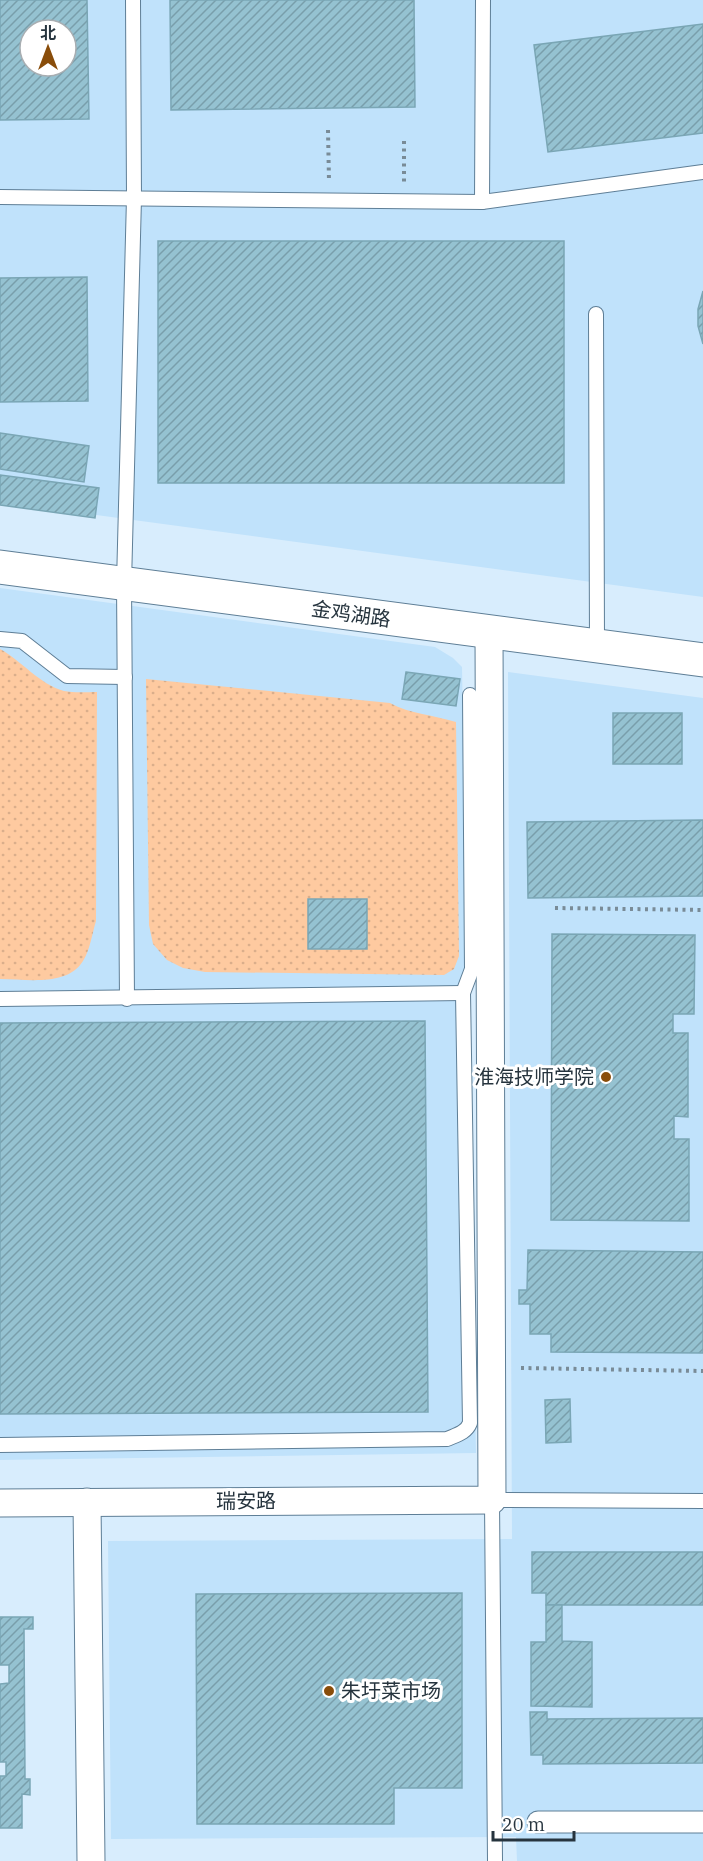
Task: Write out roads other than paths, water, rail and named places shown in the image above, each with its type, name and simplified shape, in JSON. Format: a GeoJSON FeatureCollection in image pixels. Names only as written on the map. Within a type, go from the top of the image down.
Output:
{"type":"FeatureCollection","features":[{"type":"Feature","properties":{"kind":"street","name":"金鸡湖路"},"geometry":{"type":"LineString","coordinates":[[0,567],[703,660]]}},
{"type":"Feature","properties":{"kind":"street"},"geometry":{"type":"LineString","coordinates":[[489,632],[492,1500]]}},
{"type":"Feature","properties":{"kind":"street","name":"瑞安路"},"geometry":{"type":"LineString","coordinates":[[0,1503],[492,1500]]}},
{"type":"Feature","properties":{"kind":"street"},"geometry":{"type":"LineString","coordinates":[[87,1502],[92,1861]]}},
{"type":"Feature","properties":{"kind":"street"},"geometry":{"type":"LineString","coordinates":[[538,1822],[703,1822]]}},
{"type":"Feature","properties":{"kind":"lane"},"geometry":{"type":"LineString","coordinates":[[127,999],[124,583],[134,198],[132,0]]}},
{"type":"Feature","properties":{"kind":"lane"},"geometry":{"type":"LineString","coordinates":[[482,202],[483,0]]}},
{"type":"Feature","properties":{"kind":"lane"},"geometry":{"type":"LineString","coordinates":[[0,197],[482,202],[703,172]]}},
{"type":"Feature","properties":{"kind":"lane"},"geometry":{"type":"LineString","coordinates":[[596,315],[597,646]]}},
{"type":"Feature","properties":{"kind":"lane"},"geometry":{"type":"LineString","coordinates":[[0,639],[22,641],[67,676],[124,677]]}},
{"type":"Feature","properties":{"kind":"lane"},"geometry":{"type":"LineString","coordinates":[[0,1445],[447,1439],[468,1428],[470,1423],[463,993],[472,969],[470,695]]}},
{"type":"Feature","properties":{"kind":"lane"},"geometry":{"type":"LineString","coordinates":[[0,999],[463,993]]}},
{"type":"Feature","properties":{"kind":"lane"},"geometry":{"type":"LineString","coordinates":[[495,1861],[492,1500],[703,1501]]}},
{"type":"Feature","properties":{"kind":"place","name":"淮海技师学院"},"geometry":{"type":"Point","coordinates":[606,1077]}},
{"type":"Feature","properties":{"kind":"place","name":"朱圩菜市场"},"geometry":{"type":"Point","coordinates":[329,1691]}}]}
